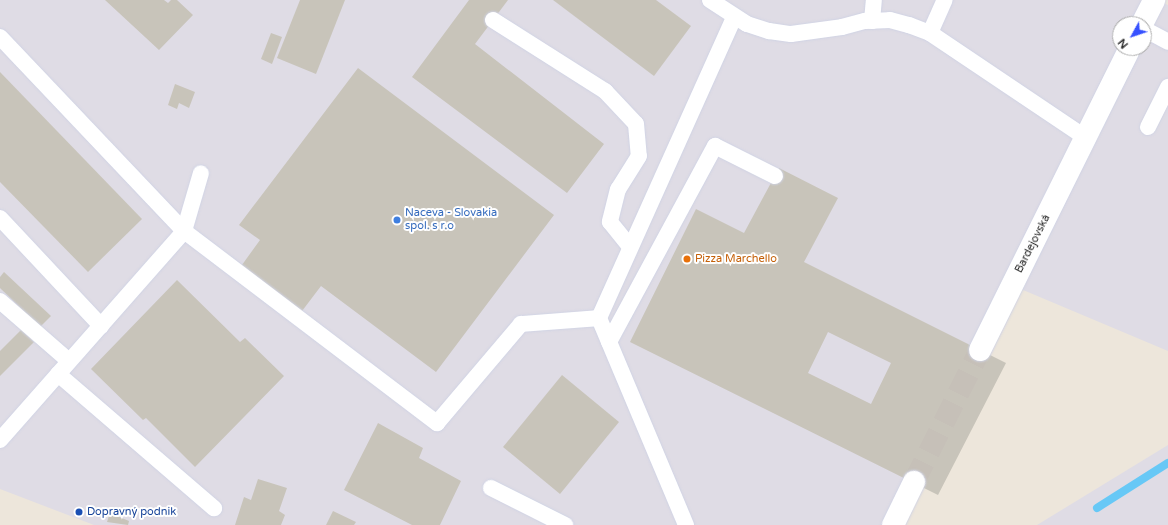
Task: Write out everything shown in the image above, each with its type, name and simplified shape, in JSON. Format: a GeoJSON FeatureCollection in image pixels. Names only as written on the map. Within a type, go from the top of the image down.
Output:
{"type":"FeatureCollection","features":[{"type":"Feature","properties":{"kind":"street"},"geometry":{"type":"LineString","coordinates":[[1146,16],[1154,0]]}},
{"type":"Feature","properties":{"kind":"street","name":"Bardejovská"},"geometry":{"type":"LineString","coordinates":[[980,350],[1126,56]]}},
{"type":"Feature","properties":{"kind":"street"},"geometry":{"type":"LineString","coordinates":[[893,525],[914,482]]}},
{"type":"Feature","properties":{"kind":"lane"},"geometry":{"type":"LineString","coordinates":[[710,0],[734,17],[769,31],[791,34],[872,21],[890,20],[930,33],[1086,138]]}},
{"type":"Feature","properties":{"kind":"lane"},"geometry":{"type":"LineString","coordinates":[[872,21],[874,0]]}},
{"type":"Feature","properties":{"kind":"lane"},"geometry":{"type":"LineString","coordinates":[[930,33],[945,0]]}},
{"type":"Feature","properties":{"kind":"lane"},"geometry":{"type":"LineString","coordinates":[[686,525],[599,318],[734,17]]}},
{"type":"Feature","properties":{"kind":"lane"},"geometry":{"type":"LineString","coordinates":[[493,20],[605,91],[636,124],[639,156],[618,190],[610,222],[630,247]]}},
{"type":"Feature","properties":{"kind":"lane"},"geometry":{"type":"LineString","coordinates":[[1152,34],[1168,42]]}},
{"type":"Feature","properties":{"kind":"lane"},"geometry":{"type":"LineString","coordinates":[[0,37],[184,230],[437,423],[521,324],[599,318]]}},
{"type":"Feature","properties":{"kind":"lane"},"geometry":{"type":"LineString","coordinates":[[1148,127],[1168,87]]}},
{"type":"Feature","properties":{"kind":"lane"},"geometry":{"type":"LineString","coordinates":[[609,342],[715,146],[775,176]]}},
{"type":"Feature","properties":{"kind":"lane"},"geometry":{"type":"LineString","coordinates":[[0,440],[184,230],[201,173]]}},
{"type":"Feature","properties":{"kind":"lane"},"geometry":{"type":"LineString","coordinates":[[0,218],[101,326]]}},
{"type":"Feature","properties":{"kind":"lane"},"geometry":{"type":"LineString","coordinates":[[0,301],[69,362]]}},
{"type":"Feature","properties":{"kind":"lane"},"geometry":{"type":"LineString","coordinates":[[58,374],[214,508]]}},
{"type":"Feature","properties":{"kind":"lane"},"geometry":{"type":"LineString","coordinates":[[491,488],[564,525]]}},
{"type":"Feature","properties":{"kind":"shaded area"},"geometry":{"type":"Polygon","coordinates":[[[0,0],[1155,0],[1168,5],[1168,351],[1011,285],[889,525],[94,525],[0,489],[0,0]]]}},
{"type":"Feature","properties":{"kind":"shaded area"},"geometry":{"type":"Polygon","coordinates":[[[1168,445],[1168,525],[1037,525],[1168,445]]]}},
{"type":"Feature","properties":{"kind":"building"},"geometry":{"type":"Polygon","coordinates":[[[105,0],[164,0],[168,3],[171,0],[177,0],[193,15],[159,50],[105,0]]]}},
{"type":"Feature","properties":{"kind":"building"},"geometry":{"type":"Polygon","coordinates":[[[300,0],[345,0],[316,74],[277,58],[300,0]]]}},
{"type":"Feature","properties":{"kind":"building"},"geometry":{"type":"Polygon","coordinates":[[[469,0],[508,0],[475,44],[604,144],[567,193],[412,77],[469,0]]]}},
{"type":"Feature","properties":{"kind":"building"},"geometry":{"type":"Polygon","coordinates":[[[553,0],[656,0],[691,26],[654,76],[553,0]]]}},
{"type":"Feature","properties":{"kind":"building"},"geometry":{"type":"Polygon","coordinates":[[[271,33],[282,37],[272,64],[261,59],[271,33]]]}},
{"type":"Feature","properties":{"kind":"building","name":"Naceva - Slovakia spol. s r.o"},"geometry":{"type":"Polygon","coordinates":[[[358,68],[554,215],[436,372],[321,286],[299,315],[239,269],[260,240],[239,225],[358,68]]]}},
{"type":"Feature","properties":{"kind":"building"},"geometry":{"type":"Polygon","coordinates":[[[0,72],[142,219],[88,272],[0,182],[0,72]]]}},
{"type":"Feature","properties":{"kind":"building"},"geometry":{"type":"Polygon","coordinates":[[[175,84],[195,92],[189,108],[179,103],[177,109],[168,105],[175,84]]]}},
{"type":"Feature","properties":{"kind":"building"},"geometry":{"type":"Polygon","coordinates":[[[779,168],[838,198],[804,262],[1006,363],[938,495],[630,342],[696,209],[744,233],[779,168]],[[828,332],[808,373],[871,404],[891,363],[828,332]]]}},
{"type":"Feature","properties":{"kind":"building"},"geometry":{"type":"Polygon","coordinates":[[[4,272],[51,316],[40,327],[0,288],[0,277],[4,272]]]}},
{"type":"Feature","properties":{"kind":"building"},"geometry":{"type":"Polygon","coordinates":[[[177,280],[240,342],[245,338],[284,376],[195,467],[146,418],[143,420],[91,369],[177,280]]]}},
{"type":"Feature","properties":{"kind":"building"},"geometry":{"type":"Polygon","coordinates":[[[21,330],[34,342],[0,376],[0,351],[21,330]]]}},
{"type":"Feature","properties":{"kind":"building"},"geometry":{"type":"Polygon","coordinates":[[[562,375],[619,422],[560,494],[503,447],[562,375]]]}},
{"type":"Feature","properties":{"kind":"building"},"geometry":{"type":"Polygon","coordinates":[[[378,423],[423,448],[419,458],[461,481],[440,525],[412,525],[344,490],[378,423]]]}},
{"type":"Feature","properties":{"kind":"building"},"geometry":{"type":"Polygon","coordinates":[[[258,479],[287,488],[279,511],[285,515],[281,525],[235,525],[244,497],[251,500],[258,479]]]}},
{"type":"Feature","properties":{"kind":"building"},"geometry":{"type":"Polygon","coordinates":[[[333,511],[356,522],[354,525],[326,525],[333,511]]]}},
{"type":"Feature","properties":{"kind":"building"},"geometry":{"type":"Polygon","coordinates":[[[110,513],[129,521],[128,525],[107,522],[110,513]]]}},
{"type":"Feature","properties":{"kind":"waterway"},"geometry":{"type":"LineString","coordinates":[[1097,508],[1168,463]]}},
{"type":"Feature","properties":{"kind":"tunnel"},"geometry":{"type":"LineString","coordinates":[[914,482],[980,350]]}},
{"type":"Feature","properties":{"kind":"place","name":"Naceva - Slovakia spol. s r.o"},"geometry":{"type":"Point","coordinates":[397,220]}},
{"type":"Feature","properties":{"kind":"place","name":"Pizza Marchello"},"geometry":{"type":"Point","coordinates":[687,259]}},
{"type":"Feature","properties":{"kind":"place","name":"Dopravný podnik"},"geometry":{"type":"Point","coordinates":[79,512]}}]}
